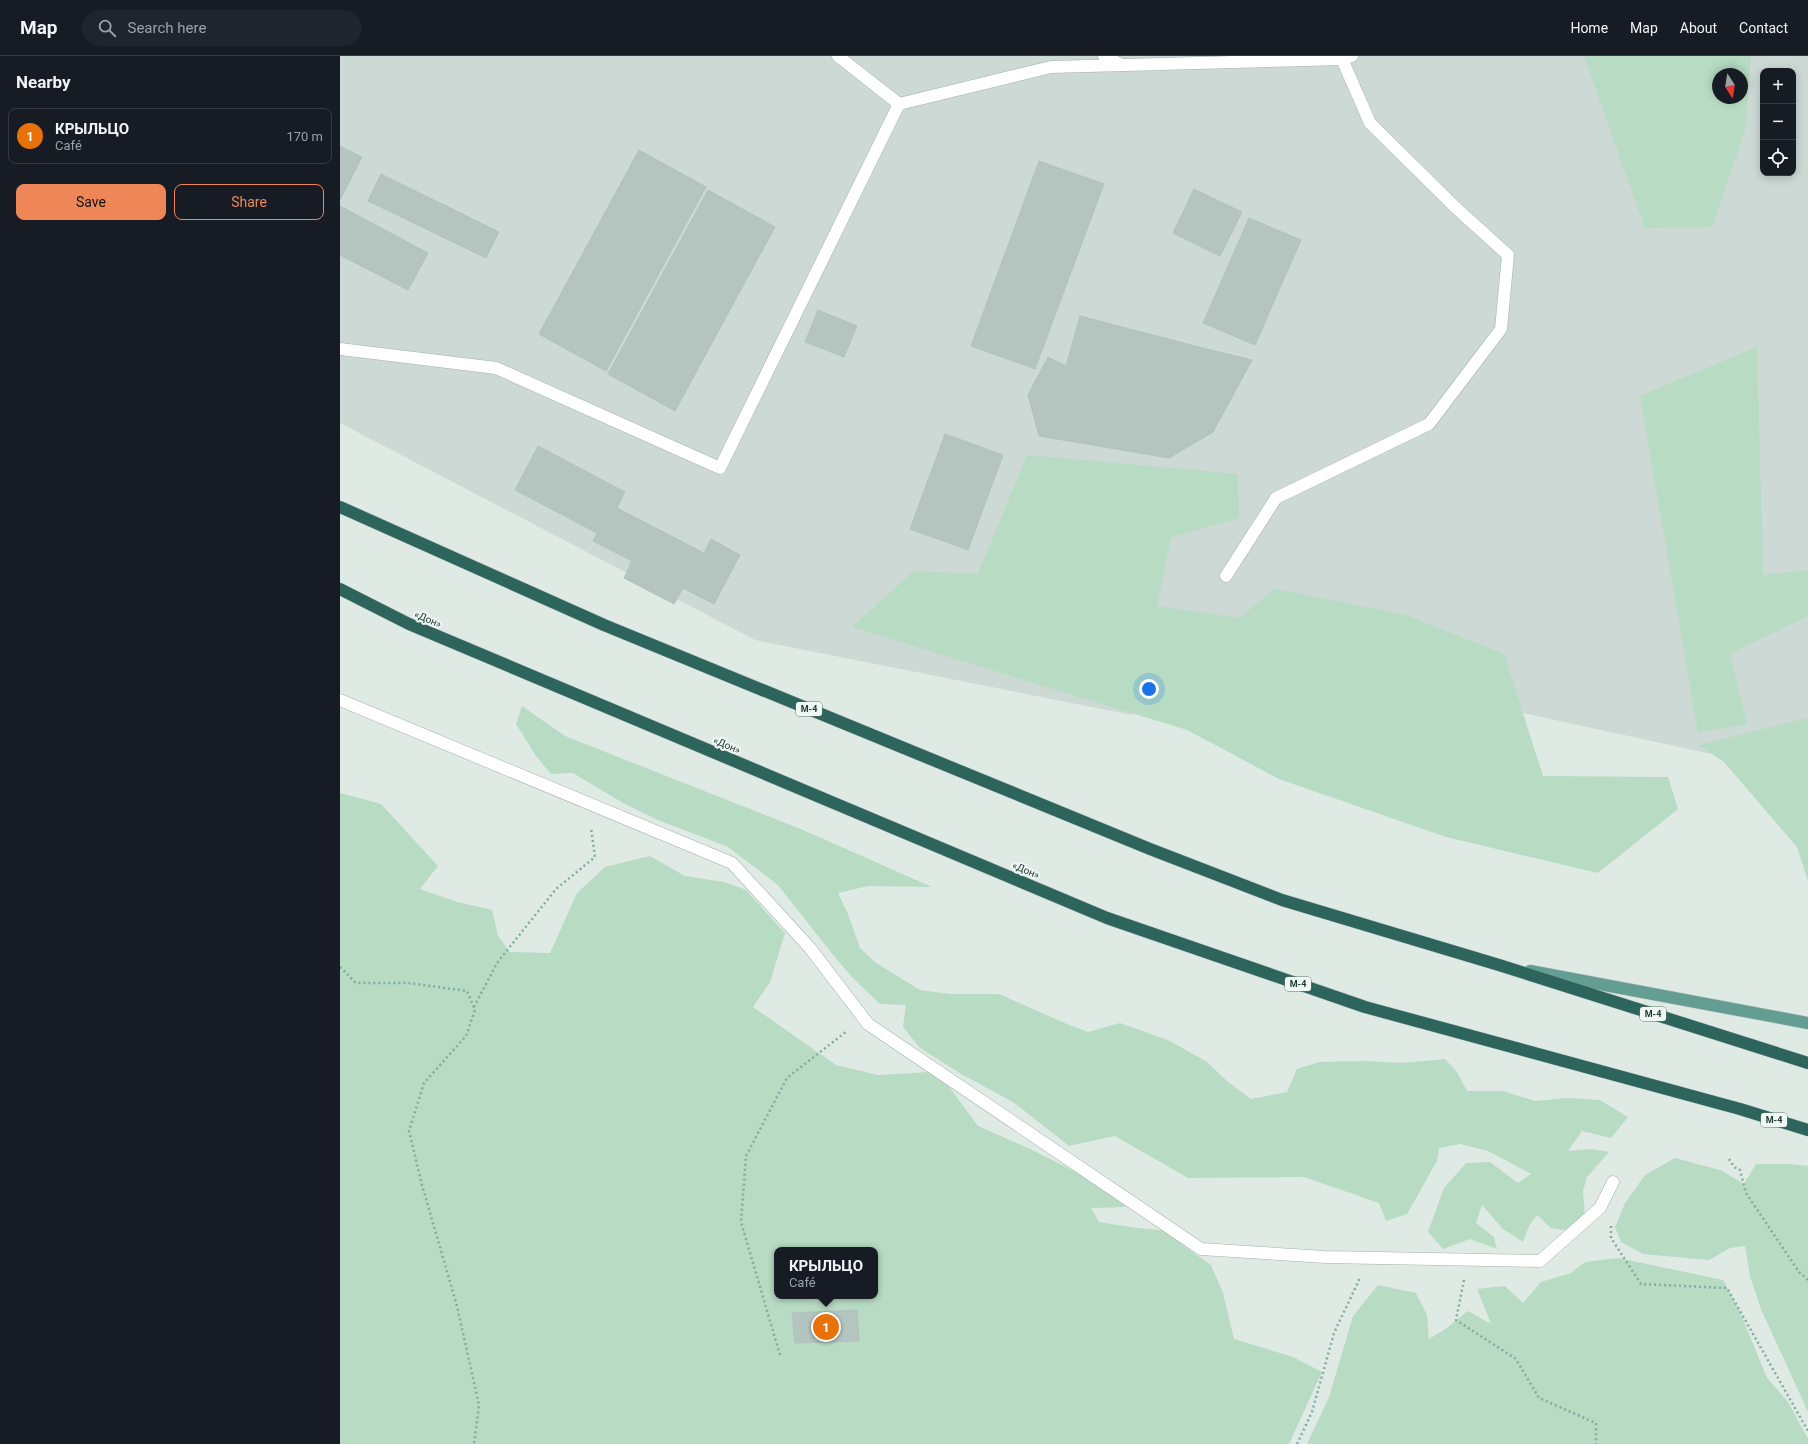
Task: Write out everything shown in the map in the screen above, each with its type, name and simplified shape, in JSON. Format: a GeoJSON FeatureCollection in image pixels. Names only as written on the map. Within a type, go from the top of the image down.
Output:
{"type":"FeatureCollection","features":[{"type":"Feature","properties":{"kind":"highway","name":"М-4"},"geometry":{"type":"LineString","coordinates":[[340,507],[604,625],[1150,849],[1282,900],[1498,964],[1808,1063]]}},
{"type":"Feature","properties":{"kind":"highway","name":"«Дон»"},"geometry":{"type":"LineString","coordinates":[[340,589],[409,624],[1107,918],[1365,1007],[1740,1109]]}},
{"type":"Feature","properties":{"kind":"highway","name":"M-4"},"geometry":{"type":"LineString","coordinates":[[1740,1109],[1808,1130]]}},
{"type":"Feature","properties":{"kind":"main road","name":"М-4"},"geometry":{"type":"LineString","coordinates":[[1498,964],[1808,1023]]}},
{"type":"Feature","properties":{"kind":"street"},"geometry":{"type":"LineString","coordinates":[[838,56],[899,104]]}},
{"type":"Feature","properties":{"kind":"street"},"geometry":{"type":"LineString","coordinates":[[1104,56],[1122,65]]}},
{"type":"Feature","properties":{"kind":"street"},"geometry":{"type":"LineString","coordinates":[[899,104],[1051,67],[1347,57],[1370,123],[1454,207],[1508,255],[1501,329],[1429,424],[1276,498],[1226,576]]}},
{"type":"Feature","properties":{"kind":"street"},"geometry":{"type":"LineString","coordinates":[[340,349],[496,368],[720,468],[899,104]]}},
{"type":"Feature","properties":{"kind":"street"},"geometry":{"type":"LineString","coordinates":[[340,700],[732,863],[810,948],[868,1024],[1201,1249],[1325,1257],[1540,1261],[1600,1208],[1613,1182]]}},
{"type":"Feature","properties":{"kind":"path"},"geometry":{"type":"LineString","coordinates":[[473,1007],[497,963],[556,888],[595,857],[587,803]]}},
{"type":"Feature","properties":{"kind":"path"},"geometry":{"type":"LineString","coordinates":[[340,967],[356,983],[409,983],[468,991],[475,1010],[466,1036],[424,1083],[410,1131],[422,1185],[457,1306],[479,1405],[474,1444]]}},
{"type":"Feature","properties":{"kind":"path"},"geometry":{"type":"LineString","coordinates":[[780,1355],[741,1222],[746,1156],[787,1078],[864,1019]]}},
{"type":"Feature","properties":{"kind":"path"},"geometry":{"type":"LineString","coordinates":[[1729,1158],[1734,1167],[1740,1170],[1746,1193],[1799,1272],[1808,1280]]}},
{"type":"Feature","properties":{"kind":"path"},"geometry":{"type":"LineString","coordinates":[[1611,1224],[1610,1238],[1641,1284],[1727,1288],[1808,1430]]}},
{"type":"Feature","properties":{"kind":"path"},"geometry":{"type":"LineString","coordinates":[[1297,1444],[1312,1412],[1334,1334],[1370,1258]]}},
{"type":"Feature","properties":{"kind":"path"},"geometry":{"type":"LineString","coordinates":[[1469,1260],[1456,1320],[1516,1359],[1538,1398],[1596,1423],[1596,1444]]}},
{"type":"Feature","properties":{"kind":"shaded area"},"geometry":{"type":"Polygon","coordinates":[[[340,56],[1808,56],[1808,754],[1757,764],[1225,648],[1132,715],[755,640],[340,423],[340,56]]]}},
{"type":"Feature","properties":{"kind":"green space"},"geometry":{"type":"Polygon","coordinates":[[[1584,56],[1751,56],[1748,94],[1748,68],[1712,68],[1712,104],[1747,104],[1745,131],[1712,227],[1645,228],[1584,56]]]}},
{"type":"Feature","properties":{"kind":"green space"},"geometry":{"type":"Polygon","coordinates":[[[1757,347],[1763,575],[1808,570],[1808,616],[1730,654],[1747,724],[1698,732],[1640,396],[1757,347]]]}},
{"type":"Feature","properties":{"kind":"green space"},"geometry":{"type":"Polygon","coordinates":[[[1027,455],[1238,474],[1239,518],[1171,537],[1157,606],[1239,618],[1275,589],[1406,615],[1504,654],[1543,776],[1668,777],[1678,809],[1598,873],[1446,837],[1279,779],[1187,730],[852,627],[914,571],[978,574],[1027,455]]]}},
{"type":"Feature","properties":{"kind":"green space"},"geometry":{"type":"Polygon","coordinates":[[[522,706],[565,736],[803,830],[932,887],[868,886],[838,893],[848,914],[860,948],[876,963],[920,990],[951,994],[999,994],[1088,1032],[1120,1023],[1168,1040],[1207,1062],[1228,1082],[1251,1099],[1287,1092],[1297,1069],[1320,1062],[1363,1061],[1402,1063],[1445,1059],[1457,1072],[1467,1091],[1503,1091],[1535,1101],[1568,1098],[1600,1100],[1628,1117],[1611,1138],[1582,1131],[1568,1151],[1591,1149],[1609,1152],[1587,1177],[1583,1191],[1585,1217],[1571,1231],[1551,1228],[1537,1215],[1529,1226],[1523,1242],[1503,1229],[1482,1205],[1476,1223],[1494,1237],[1497,1249],[1470,1239],[1443,1249],[1428,1232],[1444,1188],[1466,1163],[1490,1162],[1518,1183],[1531,1174],[1488,1151],[1460,1144],[1439,1148],[1437,1161],[1407,1214],[1386,1221],[1379,1203],[1304,1177],[1188,1178],[1115,1136],[1069,1146],[1013,1102],[963,1075],[920,1048],[903,1027],[906,1005],[880,1004],[852,977],[834,956],[778,885],[728,847],[658,820],[623,803],[573,773],[551,774],[536,756],[516,724],[522,706]]]}},
{"type":"Feature","properties":{"kind":"green space"},"geometry":{"type":"Polygon","coordinates":[[[1808,718],[1808,881],[1797,847],[1724,762],[1699,745],[1808,718]]]}},
{"type":"Feature","properties":{"kind":"green space"},"geometry":{"type":"Polygon","coordinates":[[[340,793],[381,804],[438,866],[420,889],[457,902],[492,910],[498,936],[510,952],[550,953],[577,893],[605,867],[650,856],[685,876],[724,882],[746,890],[785,933],[770,982],[753,1007],[836,1065],[878,1075],[929,1072],[950,1088],[978,1126],[1030,1149],[1096,1182],[1126,1207],[1091,1208],[1099,1222],[1168,1231],[1185,1247],[1211,1265],[1223,1293],[1234,1339],[1293,1357],[1322,1372],[1289,1444],[340,1444],[340,793]]]}},
{"type":"Feature","properties":{"kind":"green space"},"geometry":{"type":"Polygon","coordinates":[[[1675,1158],[1720,1170],[1744,1184],[1756,1164],[1789,1164],[1808,1166],[1808,1412],[1761,1309],[1750,1276],[1745,1246],[1730,1248],[1709,1260],[1643,1254],[1621,1242],[1615,1227],[1625,1203],[1645,1175],[1675,1158]]]}},
{"type":"Feature","properties":{"kind":"green space"},"geometry":{"type":"Polygon","coordinates":[[[1618,1258],[1723,1280],[1740,1312],[1767,1378],[1788,1402],[1808,1439],[1808,1444],[1307,1444],[1329,1397],[1353,1316],[1378,1285],[1416,1293],[1427,1315],[1429,1339],[1444,1330],[1468,1311],[1491,1324],[1477,1289],[1505,1286],[1523,1303],[1541,1282],[1571,1273],[1585,1262],[1618,1258]]]}},
{"type":"Feature","properties":{"kind":"building"},"geometry":{"type":"Polygon","coordinates":[[[340,146],[362,157],[340,200],[340,146]]]}},
{"type":"Feature","properties":{"kind":"building"},"geometry":{"type":"Polygon","coordinates":[[[639,150],[706,187],[606,371],[539,334],[639,150]]]}},
{"type":"Feature","properties":{"kind":"building"},"geometry":{"type":"Polygon","coordinates":[[[1039,161],[1104,184],[1035,369],[971,346],[1039,161]]]}},
{"type":"Feature","properties":{"kind":"building"},"geometry":{"type":"Polygon","coordinates":[[[381,174],[499,232],[486,258],[368,201],[381,174]]]}},
{"type":"Feature","properties":{"kind":"building"},"geometry":{"type":"Polygon","coordinates":[[[1194,189],[1242,212],[1220,256],[1173,233],[1194,189]]]}},
{"type":"Feature","properties":{"kind":"building"},"geometry":{"type":"Polygon","coordinates":[[[708,190],[775,227],[675,411],[608,374],[708,190]]]}},
{"type":"Feature","properties":{"kind":"building"},"geometry":{"type":"Polygon","coordinates":[[[340,206],[428,253],[408,290],[340,255],[340,206]]]}},
{"type":"Feature","properties":{"kind":"building"},"geometry":{"type":"Polygon","coordinates":[[[1249,218],[1301,240],[1255,345],[1203,323],[1249,218]]]}},
{"type":"Feature","properties":{"kind":"building"},"geometry":{"type":"Polygon","coordinates":[[[818,310],[857,326],[844,357],[805,342],[818,310]]]}},
{"type":"Feature","properties":{"kind":"building"},"geometry":{"type":"Polygon","coordinates":[[[1080,316],[1252,360],[1213,432],[1169,458],[1039,436],[1028,395],[1048,357],[1066,366],[1080,316]]]}},
{"type":"Feature","properties":{"kind":"building"},"geometry":{"type":"Polygon","coordinates":[[[945,434],[1003,455],[968,550],[910,529],[945,434]]]}},
{"type":"Feature","properties":{"kind":"building"},"geometry":{"type":"Polygon","coordinates":[[[538,446],[625,492],[617,508],[704,553],[711,539],[740,555],[714,604],[683,588],[674,604],[624,578],[632,561],[593,541],[597,533],[515,490],[538,446]]]}},
{"type":"Feature","properties":{"kind":"building"},"geometry":{"type":"Polygon","coordinates":[[[857,1310],[859,1341],[795,1343],[792,1313],[857,1310]]]}},
{"type":"Feature","properties":{"kind":"place","name":"КРЫЛЬЦО"},"geometry":{"type":"Point","coordinates":[826,1327]}}]}
